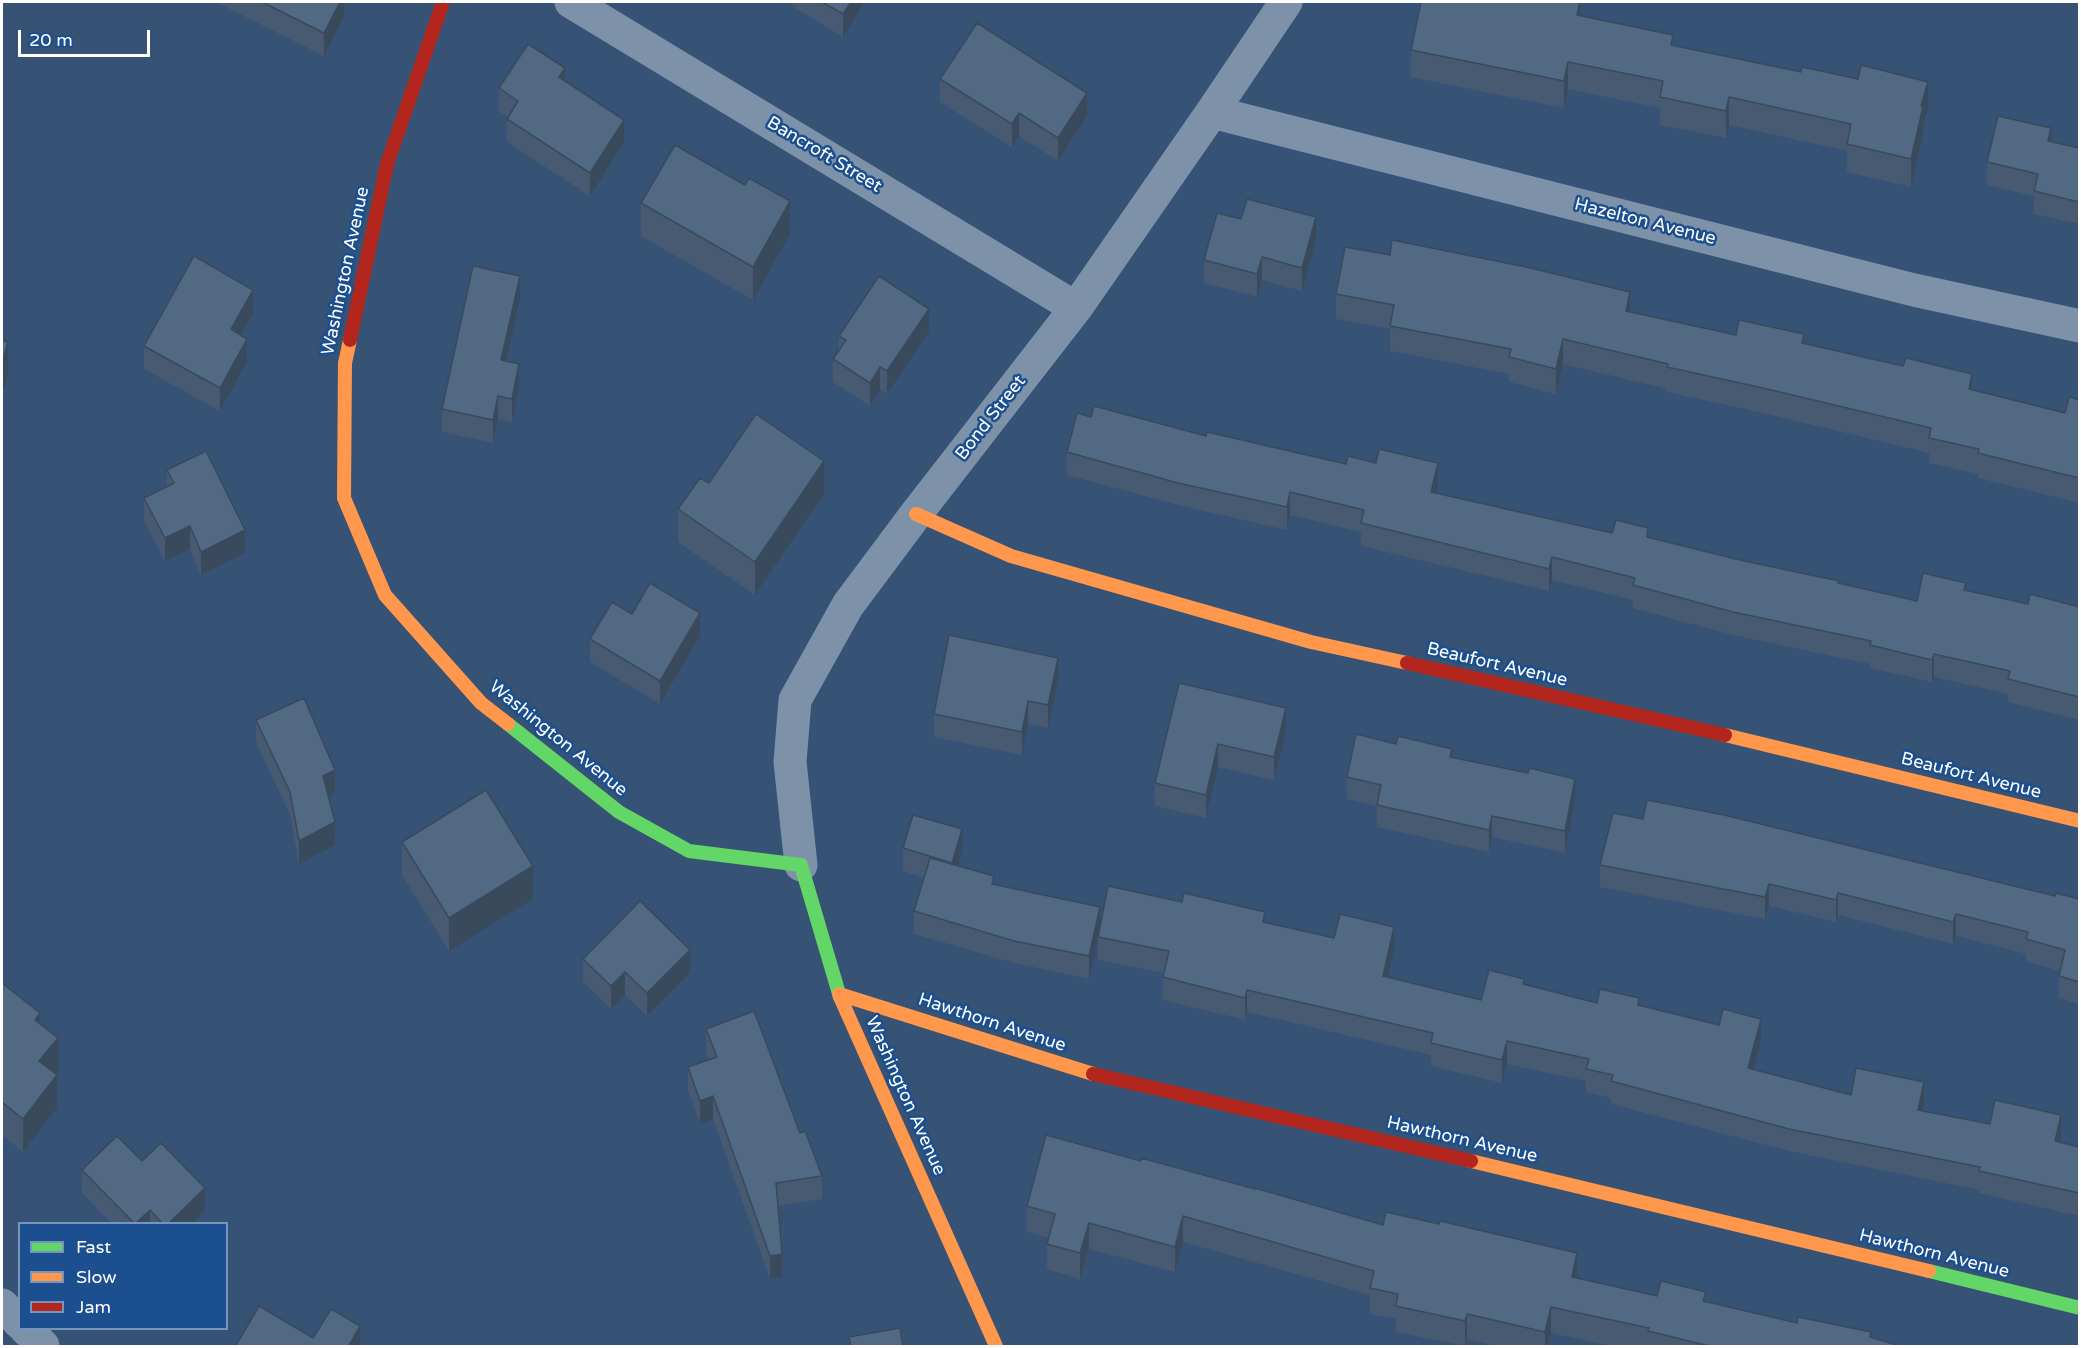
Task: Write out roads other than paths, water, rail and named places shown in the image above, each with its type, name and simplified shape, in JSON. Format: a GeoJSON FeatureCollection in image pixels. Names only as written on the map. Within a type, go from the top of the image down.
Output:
{"type":"FeatureCollection","features":[{"type":"Feature","properties":{"kind":"street","name":"Washington Avenue"},"geometry":{"type":"LineString","coordinates":[[443,2],[387,164],[345,363],[344,498],[385,595],[481,703],[619,812],[689,851],[801,865],[839,994],[996,1347]]}},
{"type":"Feature","properties":{"kind":"street","name":"Bancroft Street"},"geometry":{"type":"LineString","coordinates":[[571,2],[1076,308]]}},
{"type":"Feature","properties":{"kind":"street","name":"Bond Street"},"geometry":{"type":"LineString","coordinates":[[801,865],[790,762],[795,700],[848,605],[1076,308],[1286,2]]}},
{"type":"Feature","properties":{"kind":"street","name":"Hazelton Avenue"},"geometry":{"type":"LineString","coordinates":[[1212,112],[1914,290],[2079,326]]}},
{"type":"Feature","properties":{"kind":"street","name":"Beaufort Avenue"},"geometry":{"type":"LineString","coordinates":[[916,514],[1011,556],[1311,642],[1721,734],[2079,821]]}},
{"type":"Feature","properties":{"kind":"street","name":"Hawthorn Avenue"},"geometry":{"type":"LineString","coordinates":[[839,994],[1092,1074],[1569,1183],[2079,1308]]}},
{"type":"Feature","properties":{"kind":"street"},"geometry":{"type":"LineString","coordinates":[[2,1305],[18,1321]]}},
{"type":"Feature","properties":{"kind":"street"},"geometry":{"type":"LineString","coordinates":[[26,1330],[43,1347]]}}]}
